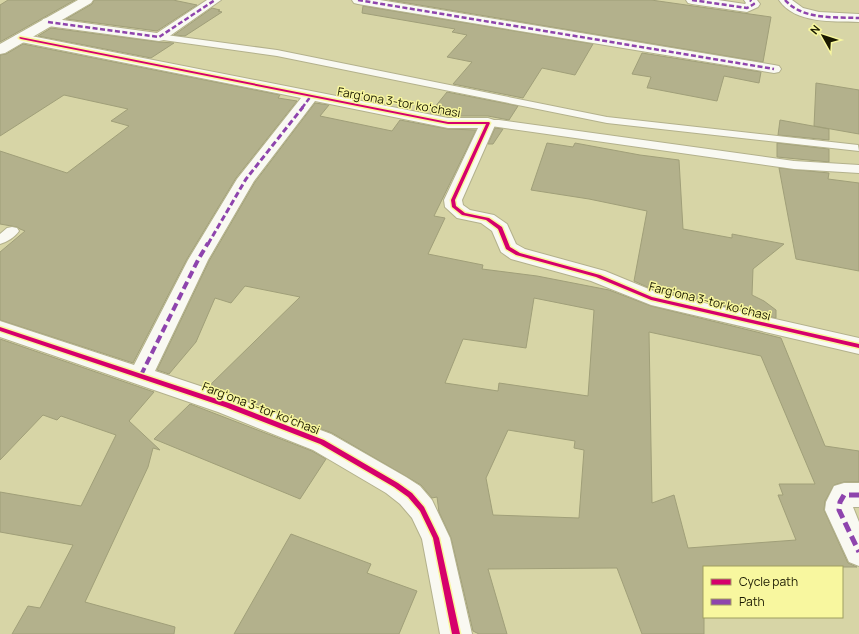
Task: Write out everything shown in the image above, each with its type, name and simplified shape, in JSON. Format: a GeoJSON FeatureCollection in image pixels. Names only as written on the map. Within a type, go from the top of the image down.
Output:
{"type":"FeatureCollection","features":[{"type":"Feature","properties":{"kind":"street"},"geometry":{"type":"LineString","coordinates":[[0,50],[87,0]]}},
{"type":"Feature","properties":{"kind":"street"},"geometry":{"type":"LineString","coordinates":[[48,22],[159,37],[215,0]]}},
{"type":"Feature","properties":{"kind":"street"},"geometry":{"type":"LineString","coordinates":[[358,0],[774,69]]}},
{"type":"Feature","properties":{"kind":"street"},"geometry":{"type":"LineString","coordinates":[[692,0],[747,8],[754,4],[750,0]]}},
{"type":"Feature","properties":{"kind":"street"},"geometry":{"type":"LineString","coordinates":[[785,0],[787,4],[799,11],[812,15],[859,18]]}},
{"type":"Feature","properties":{"kind":"street","name":"Fargʻona 3-tor koʻchasi"},"geometry":{"type":"LineString","coordinates":[[21,38],[448,123],[488,123],[453,200],[454,207],[464,214],[487,219],[500,228],[508,248],[518,254],[598,276],[651,298],[859,346]]}},
{"type":"Feature","properties":{"kind":"street"},"geometry":{"type":"LineString","coordinates":[[141,375],[198,260],[246,179],[311,96]]}},
{"type":"Feature","properties":{"kind":"street","name":"Fargʻona 3-tor koʻchasi"},"geometry":{"type":"LineString","coordinates":[[0,329],[228,404],[322,442],[410,495],[422,509],[436,538],[456,634]]}},
{"type":"Feature","properties":{"kind":"street"},"geometry":{"type":"LineString","coordinates":[[859,495],[844,496],[840,502],[839,510],[859,552]]}},
{"type":"Feature","properties":{"kind":"lane"},"geometry":{"type":"LineString","coordinates":[[159,37],[277,53],[607,120],[858,148]]}},
{"type":"Feature","properties":{"kind":"lane"},"geometry":{"type":"LineString","coordinates":[[488,123],[499,123],[794,165],[859,169]]}},
{"type":"Feature","properties":{"kind":"lane"},"geometry":{"type":"LineString","coordinates":[[0,240],[12,231]]}},
{"type":"Feature","properties":{"kind":"building"},"geometry":{"type":"Polygon","coordinates":[[[8,0],[75,0],[0,42],[0,5],[8,0]]]}},
{"type":"Feature","properties":{"kind":"building"},"geometry":{"type":"Polygon","coordinates":[[[94,0],[173,0],[197,5],[157,31],[66,19],[92,4],[94,0]]]}},
{"type":"Feature","properties":{"kind":"building"},"geometry":{"type":"Polygon","coordinates":[[[389,0],[651,0],[771,17],[763,62],[389,0]]]}},
{"type":"Feature","properties":{"kind":"building"},"geometry":{"type":"Polygon","coordinates":[[[363,6],[593,44],[575,75],[542,68],[523,98],[453,84],[472,62],[447,57],[467,35],[452,32],[455,29],[362,13],[363,6]]]}},
{"type":"Feature","properties":{"kind":"building"},"geometry":{"type":"Polygon","coordinates":[[[212,8],[222,12],[185,36],[174,35],[212,8]]]}},
{"type":"Feature","properties":{"kind":"building"},"geometry":{"type":"Polygon","coordinates":[[[51,28],[174,43],[151,58],[38,36],[51,28]]]}},
{"type":"Feature","properties":{"kind":"building"},"geometry":{"type":"Polygon","coordinates":[[[23,44],[280,95],[278,98],[297,101],[236,178],[187,259],[133,363],[0,320],[0,252],[25,231],[17,227],[0,224],[0,151],[67,173],[129,126],[111,121],[128,109],[64,95],[0,136],[0,55],[6,54],[23,44]]]}},
{"type":"Feature","properties":{"kind":"building"},"geometry":{"type":"Polygon","coordinates":[[[642,53],[761,72],[759,83],[724,76],[717,101],[647,88],[651,77],[632,74],[642,53]]]}},
{"type":"Feature","properties":{"kind":"building"},"geometry":{"type":"Polygon","coordinates":[[[816,83],[859,90],[859,134],[814,126],[816,83]]]}},
{"type":"Feature","properties":{"kind":"building"},"geometry":{"type":"Polygon","coordinates":[[[447,92],[518,106],[509,120],[488,116],[448,116],[430,113],[447,92]]]}},
{"type":"Feature","properties":{"kind":"building"},"geometry":{"type":"Polygon","coordinates":[[[315,103],[329,105],[320,116],[392,131],[400,120],[448,129],[476,130],[434,216],[445,218],[428,254],[483,265],[482,269],[537,276],[609,290],[651,306],[781,338],[825,446],[859,451],[859,482],[844,482],[834,485],[825,501],[824,510],[848,563],[857,567],[703,566],[704,634],[642,634],[617,568],[488,569],[507,634],[479,634],[473,631],[451,538],[439,512],[437,497],[432,498],[421,485],[332,433],[208,387],[300,297],[245,286],[231,303],[215,298],[196,342],[169,374],[157,370],[209,261],[255,182],[315,103]],[[534,298],[526,348],[463,339],[445,383],[498,391],[499,383],[588,396],[594,310],[534,298]],[[649,332],[652,503],[674,495],[688,548],[796,540],[778,495],[783,495],[779,484],[815,484],[761,356],[649,332]],[[508,430],[486,478],[493,515],[579,518],[584,450],[574,448],[575,441],[508,430]]]}},
{"type":"Feature","properties":{"kind":"building"},"geometry":{"type":"Polygon","coordinates":[[[780,120],[829,129],[829,140],[778,135],[780,120]]]}},
{"type":"Feature","properties":{"kind":"building"},"geometry":{"type":"Polygon","coordinates":[[[495,128],[503,129],[493,144],[488,144],[495,128]]]}},
{"type":"Feature","properties":{"kind":"building"},"geometry":{"type":"Polygon","coordinates":[[[547,143],[573,147],[575,143],[640,155],[679,160],[683,229],[732,238],[732,234],[784,244],[753,269],[752,295],[764,301],[776,310],[776,318],[656,291],[634,281],[647,211],[589,199],[531,190],[547,143]]]}},
{"type":"Feature","properties":{"kind":"building"},"geometry":{"type":"Polygon","coordinates":[[[777,143],[829,149],[829,162],[777,157],[777,143]]]}},
{"type":"Feature","properties":{"kind":"building"},"geometry":{"type":"Polygon","coordinates":[[[779,168],[829,173],[828,179],[859,183],[859,271],[796,259],[779,168]]]}},
{"type":"Feature","properties":{"kind":"building"},"geometry":{"type":"Polygon","coordinates":[[[0,339],[154,392],[129,421],[160,450],[153,448],[148,467],[85,602],[175,627],[174,634],[12,634],[28,606],[40,608],[73,545],[0,532],[0,492],[81,506],[116,435],[61,416],[57,420],[43,415],[0,460],[0,339]]]}},
{"type":"Feature","properties":{"kind":"building"},"geometry":{"type":"Polygon","coordinates":[[[190,404],[312,451],[326,459],[300,499],[154,439],[190,404]]]}},
{"type":"Feature","properties":{"kind":"building"},"geometry":{"type":"Polygon","coordinates":[[[291,534],[371,564],[367,573],[417,591],[399,634],[234,634],[291,534]]]}},
{"type":"Feature","properties":{"kind":"marked path"},"geometry":{"type":"LineString","coordinates":[[48,22],[159,37],[215,0]]}},
{"type":"Feature","properties":{"kind":"marked path"},"geometry":{"type":"LineString","coordinates":[[358,0],[774,69]]}},
{"type":"Feature","properties":{"kind":"marked path"},"geometry":{"type":"LineString","coordinates":[[692,0],[747,8],[754,4],[750,0]]}},
{"type":"Feature","properties":{"kind":"marked path"},"geometry":{"type":"LineString","coordinates":[[785,0],[798,11],[808,14],[830,17],[859,18]]}},
{"type":"Feature","properties":{"kind":"marked path"},"geometry":{"type":"LineString","coordinates":[[141,375],[198,260],[246,179],[311,96]]}},
{"type":"Feature","properties":{"kind":"marked path"},"geometry":{"type":"LineString","coordinates":[[859,495],[844,495],[840,502],[839,510],[859,552]]}},
{"type":"Feature","properties":{"kind":"cycle path"},"geometry":{"type":"LineString","coordinates":[[21,38],[448,123],[488,123],[453,200],[454,207],[464,214],[487,219],[500,228],[508,248],[518,254],[598,276],[651,298],[859,346]]}},
{"type":"Feature","properties":{"kind":"cycle path"},"geometry":{"type":"LineString","coordinates":[[0,329],[227,405],[322,442],[396,485],[410,495],[422,509],[436,538],[456,634]]}}]}
